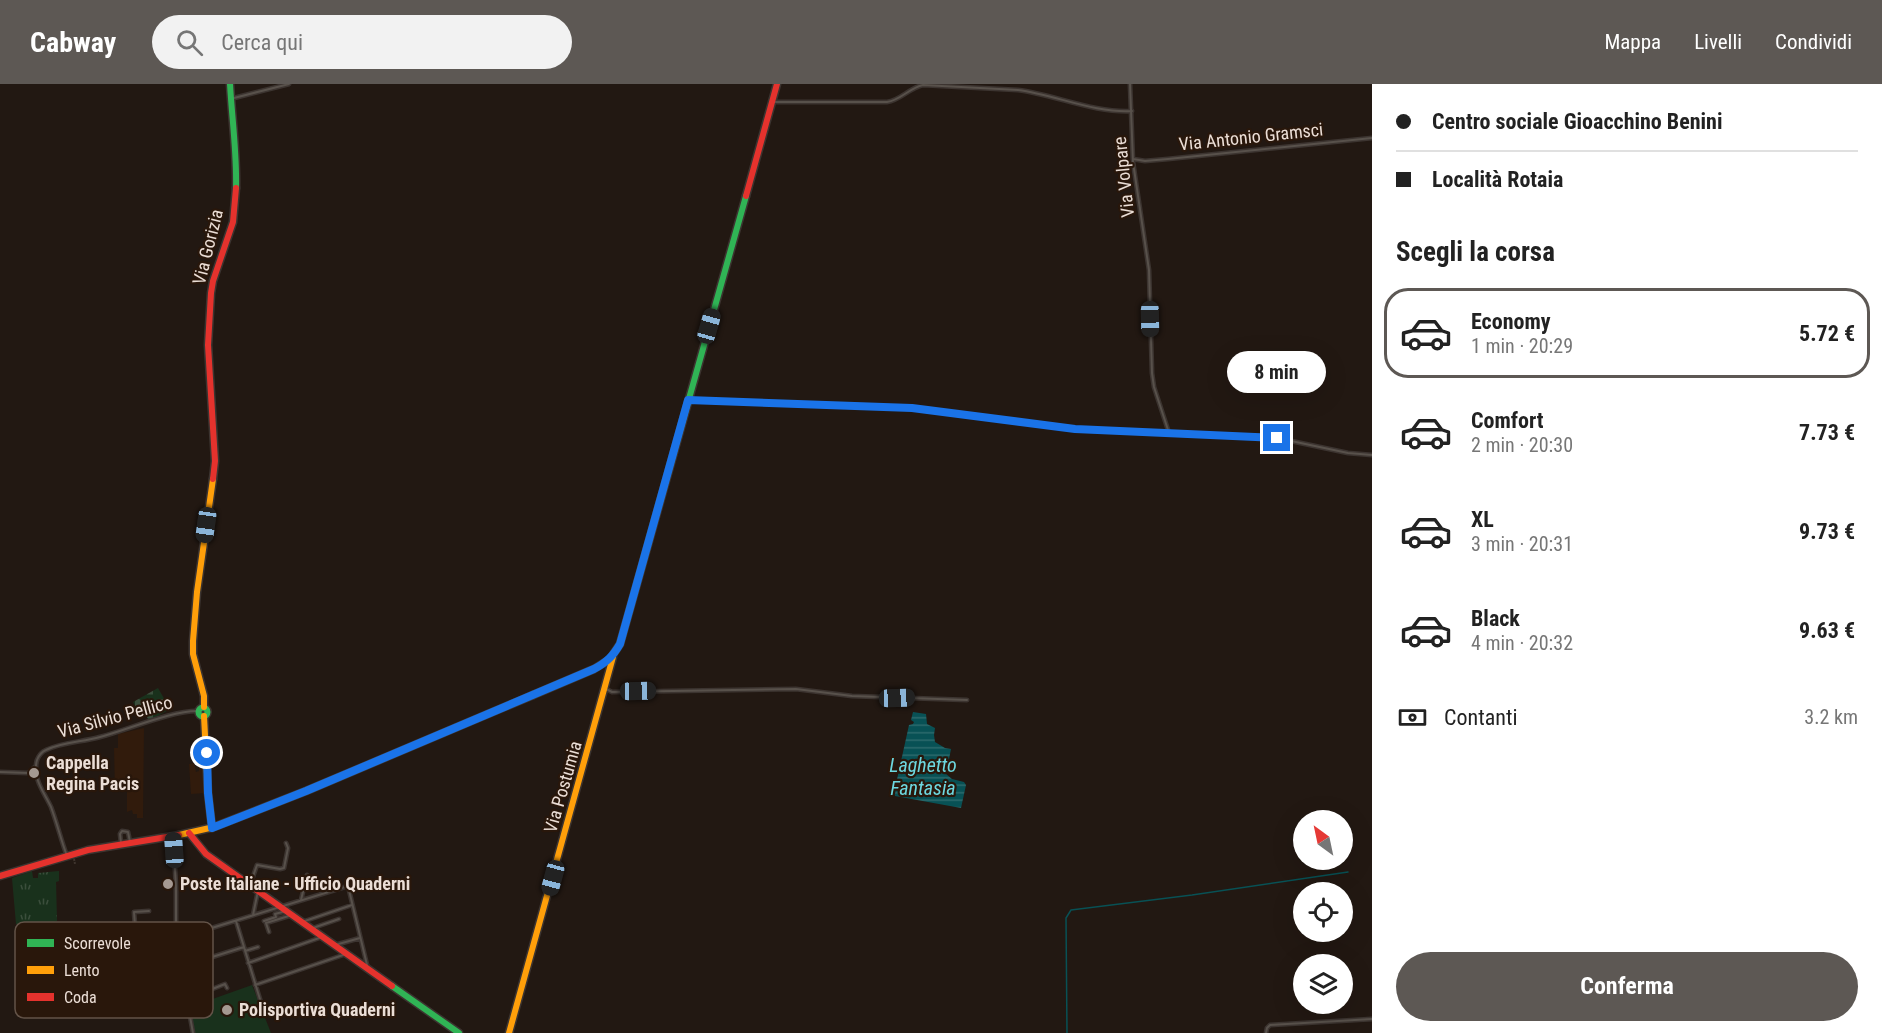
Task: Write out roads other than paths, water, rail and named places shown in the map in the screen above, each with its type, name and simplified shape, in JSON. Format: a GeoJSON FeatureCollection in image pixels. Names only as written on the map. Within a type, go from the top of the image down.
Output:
{"type":"FeatureCollection","features":[{"type":"Feature","properties":{"kind":"main road","name":"Via Gorizia"},"geometry":{"type":"LineString","coordinates":[[201,709],[204,696],[193,641],[197,589],[215,461],[208,345],[213,281],[232,222],[236,194],[237,164],[230,84]]}},
{"type":"Feature","properties":{"kind":"main road","name":"Via Postumia"},"geometry":{"type":"LineString","coordinates":[[509,1033],[614,654],[620,644],[777,84]]}},
{"type":"Feature","properties":{"kind":"main road"},"geometry":{"type":"LineString","coordinates":[[0,876],[121,843],[212,828],[594,669],[614,654]]}},
{"type":"Feature","properties":{"kind":"main road"},"geometry":{"type":"LineString","coordinates":[[201,709],[200,715],[204,716],[212,828]]}},
{"type":"Feature","properties":{"kind":"main road"},"geometry":{"type":"LineString","coordinates":[[189,833],[206,854],[459,1033]]}},
{"type":"Feature","properties":{"kind":"street"},"geometry":{"type":"LineString","coordinates":[[230,99],[289,84]]}},
{"type":"Feature","properties":{"kind":"street","name":"Via Volpare"},"geometry":{"type":"LineString","coordinates":[[1130,84],[1133,159],[1150,282],[1152,373],[1154,387],[1169,433]]}},
{"type":"Feature","properties":{"kind":"street","name":"Via Volpare"},"geometry":{"type":"LineString","coordinates":[[772,102],[887,102],[923,85],[1018,90],[1113,111],[1132,111]]}},
{"type":"Feature","properties":{"kind":"street","name":"Via Antonio Gramsci"},"geometry":{"type":"LineString","coordinates":[[1133,159],[1145,161],[1168,159],[1372,138]]}},
{"type":"Feature","properties":{"kind":"street"},"geometry":{"type":"LineString","coordinates":[[688,400],[912,408],[1075,429],[1277,438],[1372,455]]}},
{"type":"Feature","properties":{"kind":"street"},"geometry":{"type":"LineString","coordinates":[[606,689],[612,692],[796,689],[852,696],[968,700]]}},
{"type":"Feature","properties":{"kind":"street","name":"Via Silvio Pellico"},"geometry":{"type":"LineString","coordinates":[[33,770],[39,755],[50,748],[96,738],[201,709]]}},
{"type":"Feature","properties":{"kind":"street"},"geometry":{"type":"LineString","coordinates":[[35,777],[36,765]]}},
{"type":"Feature","properties":{"kind":"street"},"geometry":{"type":"LineString","coordinates":[[33,770],[37,772]]}},
{"type":"Feature","properties":{"kind":"street"},"geometry":{"type":"LineString","coordinates":[[28,773],[33,770]]}},
{"type":"Feature","properties":{"kind":"street"},"geometry":{"type":"LineString","coordinates":[[33,770],[72,856]]}},
{"type":"Feature","properties":{"kind":"street"},"geometry":{"type":"LineString","coordinates":[[0,772],[28,773],[35,777]]}},
{"type":"Feature","properties":{"kind":"street"},"geometry":{"type":"LineString","coordinates":[[121,843],[122,831],[128,832],[130,842]]}},
{"type":"Feature","properties":{"kind":"street"},"geometry":{"type":"LineString","coordinates":[[173,835],[176,922]]}},
{"type":"Feature","properties":{"kind":"street"},"geometry":{"type":"LineString","coordinates":[[250,885],[257,865],[284,868],[288,848],[286,843]]}},
{"type":"Feature","properties":{"kind":"street"},"geometry":{"type":"LineString","coordinates":[[301,900],[306,875]]}},
{"type":"Feature","properties":{"kind":"street"},"geometry":{"type":"LineString","coordinates":[[269,932],[266,923],[301,900],[348,886],[368,969]]}},
{"type":"Feature","properties":{"kind":"street"},"geometry":{"type":"LineString","coordinates":[[253,915],[258,891]]}},
{"type":"Feature","properties":{"kind":"street"},"geometry":{"type":"LineString","coordinates":[[302,922],[352,905]]}},
{"type":"Feature","properties":{"kind":"street"},"geometry":{"type":"LineString","coordinates":[[135,922],[134,912],[149,911]]}},
{"type":"Feature","properties":{"kind":"street"},"geometry":{"type":"LineString","coordinates":[[213,928],[253,915],[286,911]]}},
{"type":"Feature","properties":{"kind":"street"},"geometry":{"type":"LineString","coordinates":[[264,921],[276,917],[275,914],[286,911]]}},
{"type":"Feature","properties":{"kind":"street"},"geometry":{"type":"LineString","coordinates":[[311,928],[339,919]]}},
{"type":"Feature","properties":{"kind":"street"},"geometry":{"type":"LineString","coordinates":[[236,921],[263,1009]]}},
{"type":"Feature","properties":{"kind":"street"},"geometry":{"type":"LineString","coordinates":[[248,963],[323,937]]}},
{"type":"Feature","properties":{"kind":"street"},"geometry":{"type":"LineString","coordinates":[[335,945],[360,938]]}},
{"type":"Feature","properties":{"kind":"street"},"geometry":{"type":"LineString","coordinates":[[213,957],[258,947]]}},
{"type":"Feature","properties":{"kind":"street"},"geometry":{"type":"LineString","coordinates":[[255,985],[347,954]]}},
{"type":"Feature","properties":{"kind":"street"},"geometry":{"type":"LineString","coordinates":[[213,989],[225,984],[227,988]]}},
{"type":"Feature","properties":{"kind":"street"},"geometry":{"type":"LineString","coordinates":[[190,1018],[193,1033]]}},
{"type":"Feature","properties":{"kind":"street"},"geometry":{"type":"LineString","coordinates":[[1266,1033],[1270,1025],[1372,1019]]}},
{"type":"Feature","properties":{"kind":"water","name":"Laghetto Fantasia"},"geometry":{"type":"Polygon","coordinates":[[[913,712],[926,714],[927,724],[935,728],[935,742],[951,749],[946,774],[966,785],[961,808],[895,796],[909,725],[914,722],[911,720],[913,712]]]}},
{"type":"Feature","properties":{"kind":"waterway"},"geometry":{"type":"LineString","coordinates":[[1067,1033],[1066,918],[1071,910],[1348,872]]}},
{"type":"Feature","properties":{"kind":"tunnel"},"geometry":{"type":"LineString","coordinates":[[74,859],[75,864]]}},
{"type":"Feature","properties":{"kind":"place","name":"Cappella Regina Pacis"},"geometry":{"type":"Point","coordinates":[34,773]}},
{"type":"Feature","properties":{"kind":"place","name":"Poste Italiane - Ufficio Quaderni"},"geometry":{"type":"Point","coordinates":[168,884]}},
{"type":"Feature","properties":{"kind":"place","name":"Polisportiva Quaderni"},"geometry":{"type":"Point","coordinates":[227,1010]}}]}
